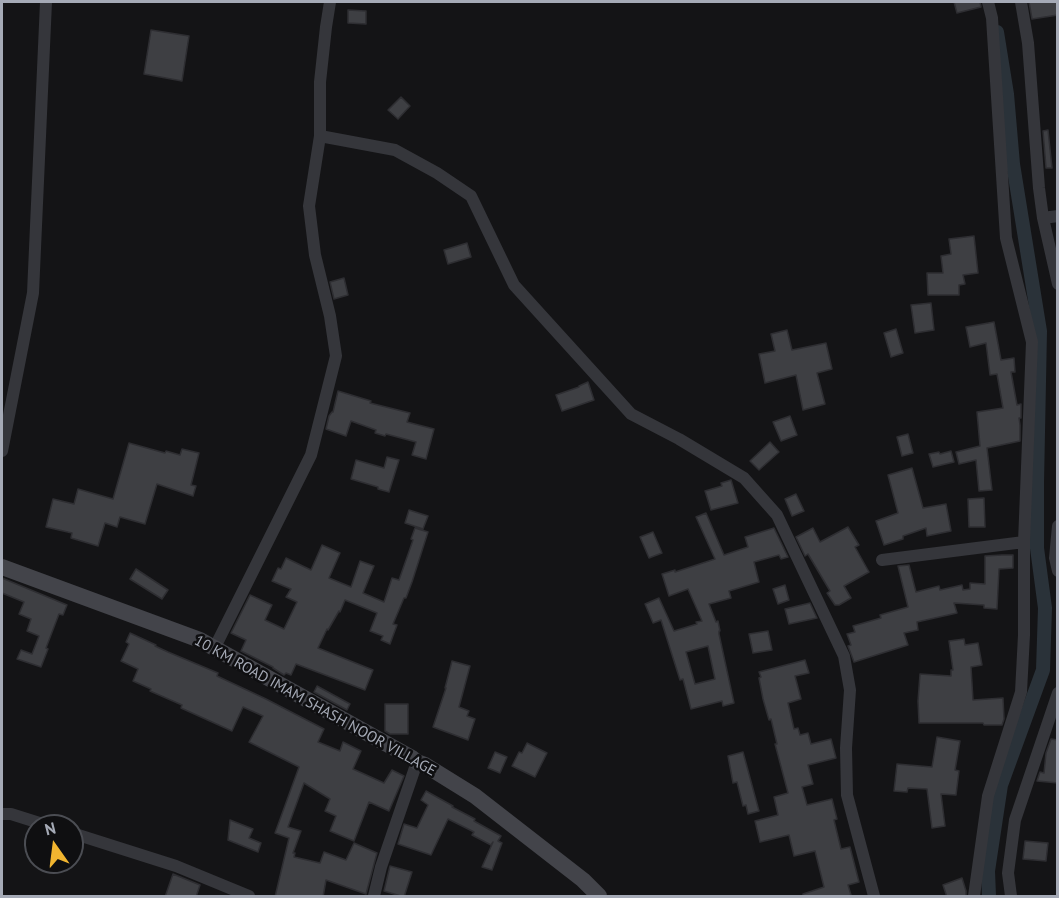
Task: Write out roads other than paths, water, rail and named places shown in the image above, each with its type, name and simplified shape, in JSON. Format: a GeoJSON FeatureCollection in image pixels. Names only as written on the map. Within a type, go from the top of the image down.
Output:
{"type":"FeatureCollection","features":[{"type":"Feature","properties":{"kind":"street"},"geometry":{"type":"LineString","coordinates":[[2,451],[33,293],[46,2]]}},
{"type":"Feature","properties":{"kind":"street"},"geometry":{"type":"LineString","coordinates":[[214,649],[310,454],[336,356],[330,316],[315,255],[309,206],[320,136],[321,82],[330,2]]}},
{"type":"Feature","properties":{"kind":"street"},"geometry":{"type":"LineString","coordinates":[[974,897],[988,796],[1021,692],[1032,342],[1005,238],[992,18],[988,2]]}},
{"type":"Feature","properties":{"kind":"street"},"geometry":{"type":"LineString","coordinates":[[1021,2],[1028,44],[1043,218],[1058,285]]}},
{"type":"Feature","properties":{"kind":"street"},"geometry":{"type":"LineString","coordinates":[[320,136],[395,150],[437,173],[471,196],[514,285],[631,414],[679,439],[744,478],[777,515],[844,656],[850,690],[846,748],[847,795],[873,897]]}},
{"type":"Feature","properties":{"kind":"street"},"geometry":{"type":"LineString","coordinates":[[1043,218],[1058,216]]}},
{"type":"Feature","properties":{"kind":"street"},"geometry":{"type":"LineString","coordinates":[[1057,562],[1058,526]]}},
{"type":"Feature","properties":{"kind":"street"},"geometry":{"type":"LineString","coordinates":[[882,560],[1024,542]]}},
{"type":"Feature","properties":{"kind":"street","name":"10 KM ROAD IMAM SHASH NOOR VILLAGE"},"geometry":{"type":"LineString","coordinates":[[2,567],[200,640],[425,765],[475,796],[583,880],[599,897]]}},
{"type":"Feature","properties":{"kind":"street"},"geometry":{"type":"LineString","coordinates":[[1011,897],[1008,873],[1015,820],[1058,693]]}},
{"type":"Feature","properties":{"kind":"street"},"geometry":{"type":"LineString","coordinates":[[374,897],[381,867],[417,762]]}},
{"type":"Feature","properties":{"kind":"street"},"geometry":{"type":"LineString","coordinates":[[2,814],[24,818]]}},
{"type":"Feature","properties":{"kind":"street"},"geometry":{"type":"LineString","coordinates":[[84,837],[176,866],[249,897]]}},
{"type":"Feature","properties":{"kind":"waterway"},"geometry":{"type":"LineString","coordinates":[[989,896],[988,871],[1001,785],[1043,670],[1045,608],[1037,548],[1040,331],[1013,164],[1007,94],[997,32]]}}]}
